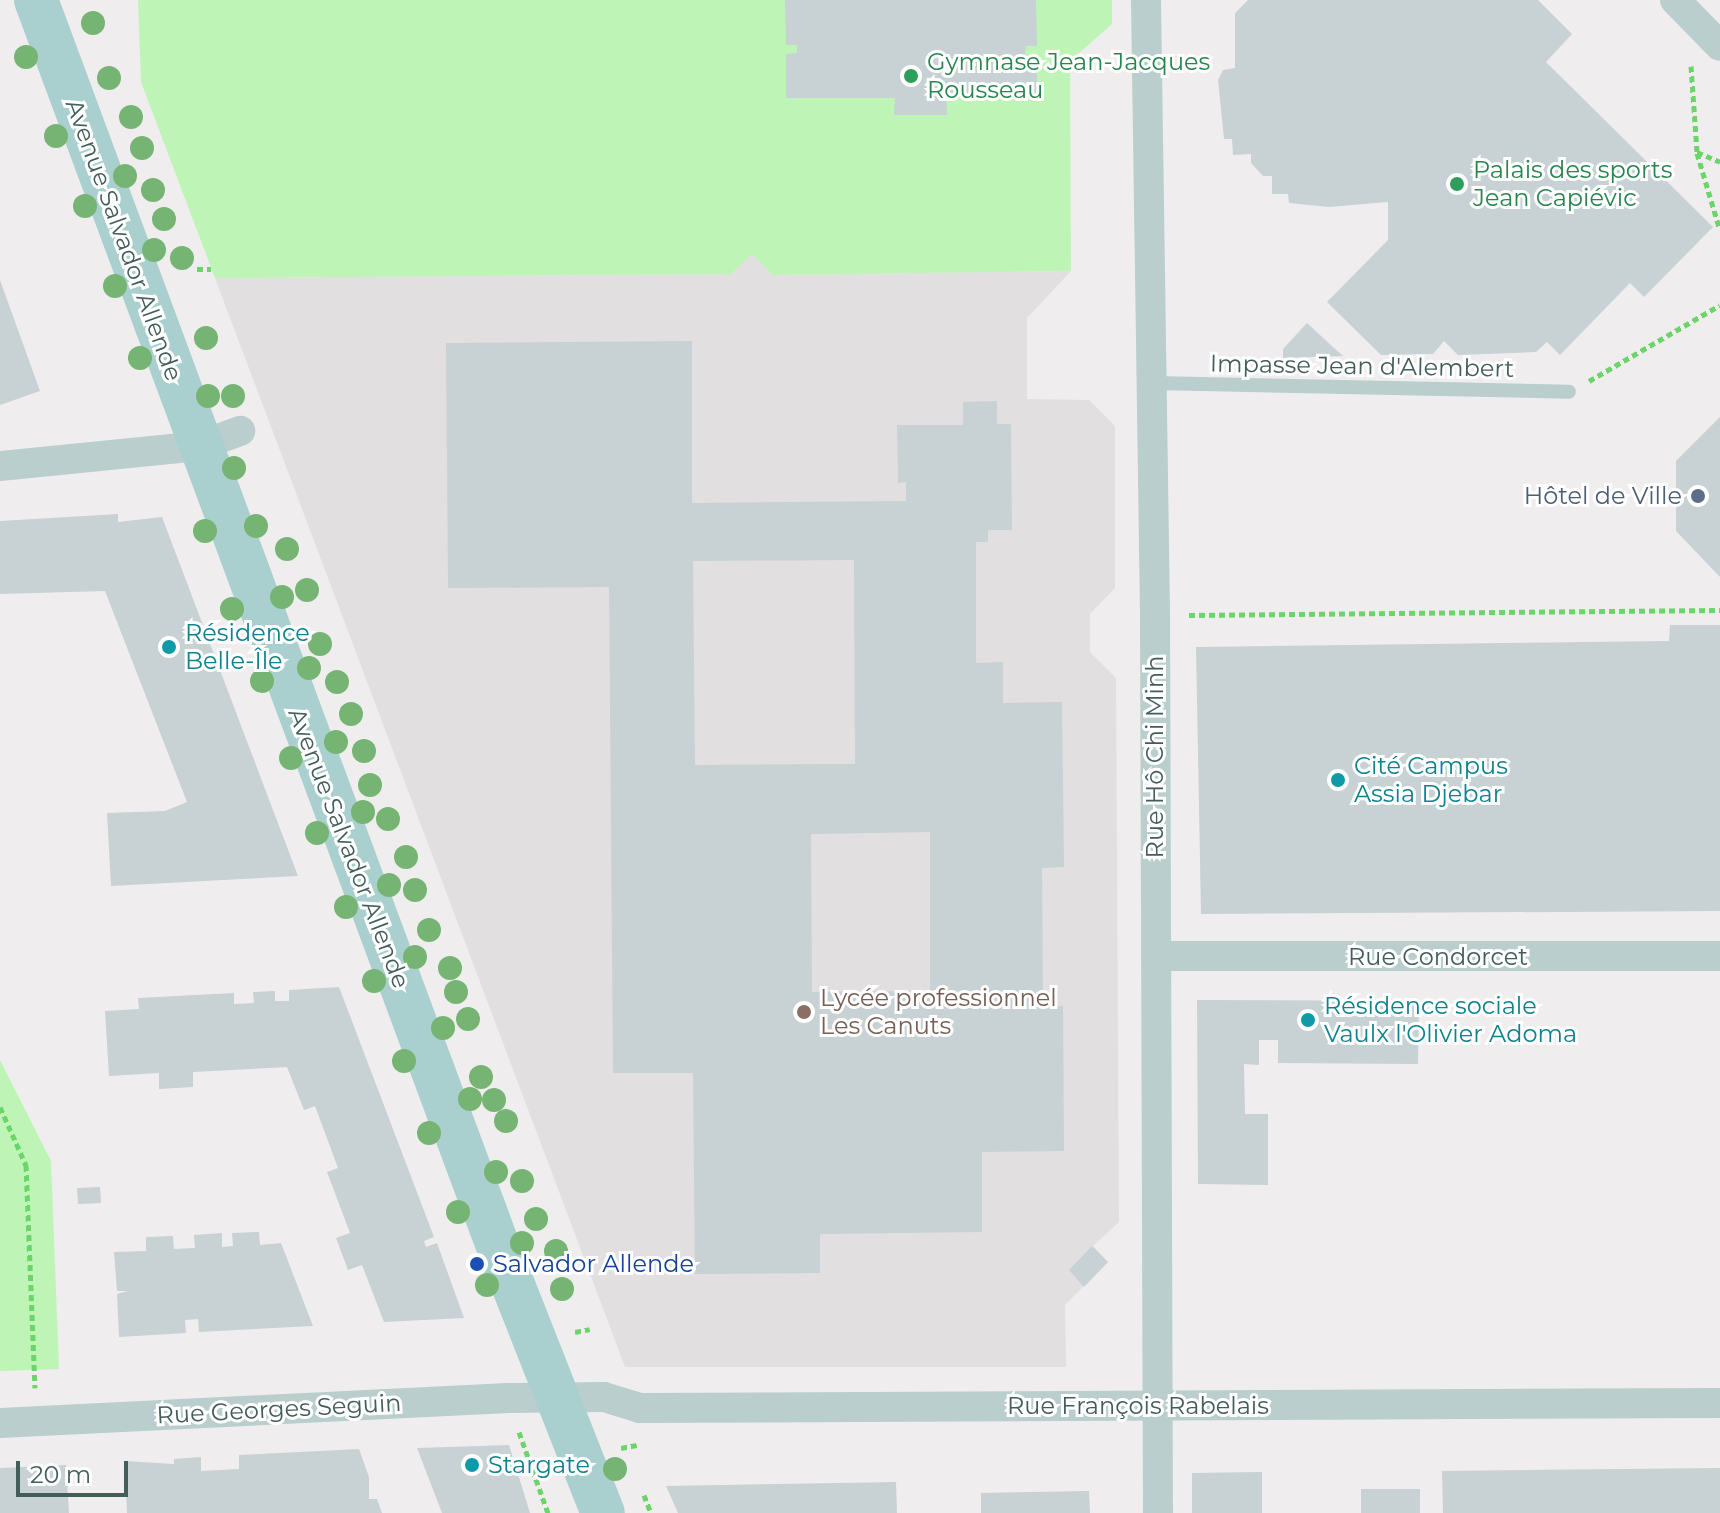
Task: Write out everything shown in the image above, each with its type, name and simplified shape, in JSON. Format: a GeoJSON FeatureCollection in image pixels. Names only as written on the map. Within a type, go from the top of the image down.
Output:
{"type":"FeatureCollection","features":[{"type":"Feature","properties":{"kind":"main road","name":"Avenue Salvador Allende"},"geometry":{"type":"LineString","coordinates":[[36,0],[199,446],[603,1513]]}},
{"type":"Feature","properties":{"kind":"street","name":"Rue Hô Chi Minh"},"geometry":{"type":"LineString","coordinates":[[1146,0],[1155,615],[1158,1513]]}},
{"type":"Feature","properties":{"kind":"street"},"geometry":{"type":"LineString","coordinates":[[1675,0],[1720,46]]}},
{"type":"Feature","properties":{"kind":"street"},"geometry":{"type":"LineString","coordinates":[[0,466],[199,446],[240,431]]}},
{"type":"Feature","properties":{"kind":"street","name":"Rue Condorcet"},"geometry":{"type":"LineString","coordinates":[[1156,956],[1720,956]]}},
{"type":"Feature","properties":{"kind":"street","name":"Rue François Rabelais"},"geometry":{"type":"LineString","coordinates":[[558,1398],[604,1397],[640,1408],[1720,1403]]}},
{"type":"Feature","properties":{"kind":"street","name":"Rue Georges Seguin"},"geometry":{"type":"LineString","coordinates":[[0,1423],[558,1398]]}},
{"type":"Feature","properties":{"kind":"lane","name":"Impasse Jean d'Alembert"},"geometry":{"type":"LineString","coordinates":[[1153,383],[1569,392]]}},
{"type":"Feature","properties":{"kind":"path"},"geometry":{"type":"LineString","coordinates":[[1691,54],[1697,152],[1720,230]]}},
{"type":"Feature","properties":{"kind":"path"},"geometry":{"type":"LineString","coordinates":[[1697,152],[1720,162]]}},
{"type":"Feature","properties":{"kind":"path"},"geometry":{"type":"LineString","coordinates":[[197,269],[211,269]]}},
{"type":"Feature","properties":{"kind":"path"},"geometry":{"type":"LineString","coordinates":[[1569,392],[1720,305]]}},
{"type":"Feature","properties":{"kind":"path"},"geometry":{"type":"LineString","coordinates":[[1155,615],[1720,610]]}},
{"type":"Feature","properties":{"kind":"path"},"geometry":{"type":"LineString","coordinates":[[0,1107],[26,1165],[36,1422]]}},
{"type":"Feature","properties":{"kind":"shaded area","name":"Lycée professionnel Les Canuts"},"geometry":{"type":"Polygon","coordinates":[[[752,253],[773,275],[1071,271],[1027,318],[1027,399],[1089,400],[1115,426],[1115,588],[1090,614],[1090,652],[1116,678],[1119,1222],[1093,1246],[1108,1262],[1065,1305],[1066,1367],[625,1367],[215,278],[731,274],[752,253]]]}},
{"type":"Feature","properties":{"kind":"green space"},"geometry":{"type":"Polygon","coordinates":[[[138,0],[1112,0],[1112,24],[1070,61],[1071,271],[773,275],[752,254],[731,274],[215,278],[141,82],[138,0]]]}},
{"type":"Feature","properties":{"kind":"green space"},"geometry":{"type":"Polygon","coordinates":[[[0,1060],[51,1161],[59,1369],[0,1371],[0,1060]]]}},
{"type":"Feature","properties":{"kind":"building","name":"Gymnase Jean-Jacques Rousseau"},"geometry":{"type":"Polygon","coordinates":[[[785,0],[1036,0],[1037,46],[1026,46],[1025,55],[1037,55],[1037,97],[947,98],[947,115],[894,115],[895,98],[786,98],[786,54],[797,53],[797,45],[786,45],[785,0]]]}},
{"type":"Feature","properties":{"kind":"building","name":"Palais des sports Jean Capiévic"},"geometry":{"type":"Polygon","coordinates":[[[1248,0],[1538,0],[1572,34],[1546,62],[1713,227],[1644,297],[1630,283],[1560,355],[1547,342],[1536,352],[1458,355],[1444,341],[1433,354],[1381,355],[1327,302],[1388,240],[1388,202],[1329,207],[1289,203],[1288,194],[1272,194],[1272,176],[1263,176],[1251,163],[1251,154],[1233,155],[1232,139],[1224,139],[1218,80],[1223,70],[1235,68],[1235,13],[1248,0]]]}},
{"type":"Feature","properties":{"kind":"building"},"geometry":{"type":"Polygon","coordinates":[[[0,280],[40,391],[0,405],[0,280]]]}},
{"type":"Feature","properties":{"kind":"building"},"geometry":{"type":"Polygon","coordinates":[[[1307,323],[1343,356],[1283,358],[1283,349],[1307,323]]]}},
{"type":"Feature","properties":{"kind":"building"},"geometry":{"type":"Polygon","coordinates":[[[692,341],[692,503],[906,501],[906,482],[898,483],[897,425],[963,425],[963,402],[997,401],[997,424],[1011,424],[1012,530],[988,530],[988,542],[976,542],[976,663],[1003,662],[1003,703],[1062,702],[1064,867],[1042,868],[1043,1007],[1063,1006],[1064,1151],[982,1152],[982,1232],[820,1234],[820,1273],[695,1274],[693,1073],[613,1073],[609,587],[448,588],[446,343],[692,341]],[[854,560],[693,561],[695,765],[855,764],[854,560]],[[930,832],[811,834],[812,992],[930,991],[930,832]]]}},
{"type":"Feature","properties":{"kind":"building","name":"Hôtel de Ville"},"geometry":{"type":"Polygon","coordinates":[[[1720,417],[1720,577],[1676,531],[1676,461],[1720,417]]]}},
{"type":"Feature","properties":{"kind":"building","name":"Résidence Belle-Île"},"geometry":{"type":"Polygon","coordinates":[[[118,514],[118,522],[162,517],[298,876],[111,886],[107,813],[165,811],[187,802],[105,591],[0,594],[0,521],[118,514]]]}},
{"type":"Feature","properties":{"kind":"building"},"geometry":{"type":"Polygon","coordinates":[[[1670,625],[1720,625],[1720,911],[1201,914],[1196,647],[1669,641],[1670,625]]]}},
{"type":"Feature","properties":{"kind":"building"},"geometry":{"type":"Polygon","coordinates":[[[339,987],[434,1237],[424,1241],[426,1247],[437,1243],[464,1318],[384,1322],[362,1265],[348,1270],[336,1238],[350,1233],[327,1172],[338,1168],[315,1106],[304,1110],[287,1067],[193,1072],[193,1087],[159,1089],[159,1073],[109,1076],[105,1011],[139,1009],[138,998],[234,993],[234,1004],[254,1003],[253,992],[275,991],[275,1001],[289,1001],[289,990],[339,987]]]}},
{"type":"Feature","properties":{"kind":"building","name":"Résidence sociale Vaulx l'Olivier Adoma"},"geometry":{"type":"Polygon","coordinates":[[[1197,1000],[1419,1001],[1418,1064],[1278,1063],[1278,1040],[1259,1040],[1259,1065],[1244,1064],[1245,1114],[1268,1114],[1268,1185],[1198,1184],[1197,1000]]]}},
{"type":"Feature","properties":{"kind":"building"},"geometry":{"type":"Polygon","coordinates":[[[100,1187],[101,1203],[78,1204],[77,1188],[100,1187]]]}},
{"type":"Feature","properties":{"kind":"building"},"geometry":{"type":"Polygon","coordinates":[[[259,1232],[260,1245],[281,1243],[313,1326],[199,1332],[198,1319],[185,1320],[186,1333],[119,1337],[117,1294],[128,1291],[117,1291],[114,1252],[146,1251],[146,1237],[173,1236],[174,1249],[195,1248],[194,1235],[222,1233],[222,1247],[233,1246],[232,1233],[259,1232]]]}},
{"type":"Feature","properties":{"kind":"building"},"geometry":{"type":"Polygon","coordinates":[[[1092,1246],[1108,1262],[1084,1287],[1069,1270],[1092,1246]]]}},
{"type":"Feature","properties":{"kind":"building","name":"Stargate"},"geometry":{"type":"Polygon","coordinates":[[[509,1445],[530,1513],[442,1513],[417,1448],[509,1445]]]}},
{"type":"Feature","properties":{"kind":"building"},"geometry":{"type":"Polygon","coordinates":[[[359,1449],[369,1477],[369,1499],[377,1499],[382,1513],[127,1513],[125,1461],[174,1464],[174,1459],[201,1457],[201,1471],[239,1469],[239,1455],[359,1449]]]}},
{"type":"Feature","properties":{"kind":"building"},"geometry":{"type":"Polygon","coordinates":[[[66,1465],[69,1513],[0,1513],[0,1468],[66,1465]]]}},
{"type":"Feature","properties":{"kind":"building"},"geometry":{"type":"Polygon","coordinates":[[[1720,1468],[1720,1513],[1443,1513],[1442,1471],[1720,1468]]]}},
{"type":"Feature","properties":{"kind":"building"},"geometry":{"type":"Polygon","coordinates":[[[1262,1472],[1262,1513],[1192,1513],[1192,1473],[1262,1472]]]}},
{"type":"Feature","properties":{"kind":"building"},"geometry":{"type":"Polygon","coordinates":[[[896,1482],[897,1513],[678,1513],[666,1486],[896,1482]]]}},
{"type":"Feature","properties":{"kind":"building"},"geometry":{"type":"Polygon","coordinates":[[[1361,1489],[1420,1489],[1420,1513],[1361,1513],[1361,1489]]]}},
{"type":"Feature","properties":{"kind":"building"},"geometry":{"type":"Polygon","coordinates":[[[1089,1491],[1090,1513],[981,1513],[981,1493],[1089,1491]]]}},
{"type":"Feature","properties":{"kind":"place","name":"Gymnase Jean-Jacques Rousseau"},"geometry":{"type":"Point","coordinates":[911,76]}},
{"type":"Feature","properties":{"kind":"place","name":"Palais des sports Jean Capiévic"},"geometry":{"type":"Point","coordinates":[1457,184]}},
{"type":"Feature","properties":{"kind":"place","name":"Hôtel de Ville"},"geometry":{"type":"Point","coordinates":[1698,496]}},
{"type":"Feature","properties":{"kind":"place","name":"Résidence Belle-Île"},"geometry":{"type":"Point","coordinates":[169,647]}},
{"type":"Feature","properties":{"kind":"place","name":"Cité Campus Assia Djebar"},"geometry":{"type":"Point","coordinates":[1338,780]}},
{"type":"Feature","properties":{"kind":"place","name":"Lycée professionnel Les Canuts"},"geometry":{"type":"Point","coordinates":[804,1012]}},
{"type":"Feature","properties":{"kind":"place","name":"Résidence sociale Vaulx l'Olivier Adoma"},"geometry":{"type":"Point","coordinates":[1308,1020]}},
{"type":"Feature","properties":{"kind":"place","name":"Salvador Allende"},"geometry":{"type":"Point","coordinates":[477,1264]}},
{"type":"Feature","properties":{"kind":"place","name":"Stargate"},"geometry":{"type":"Point","coordinates":[472,1465]}}]}
